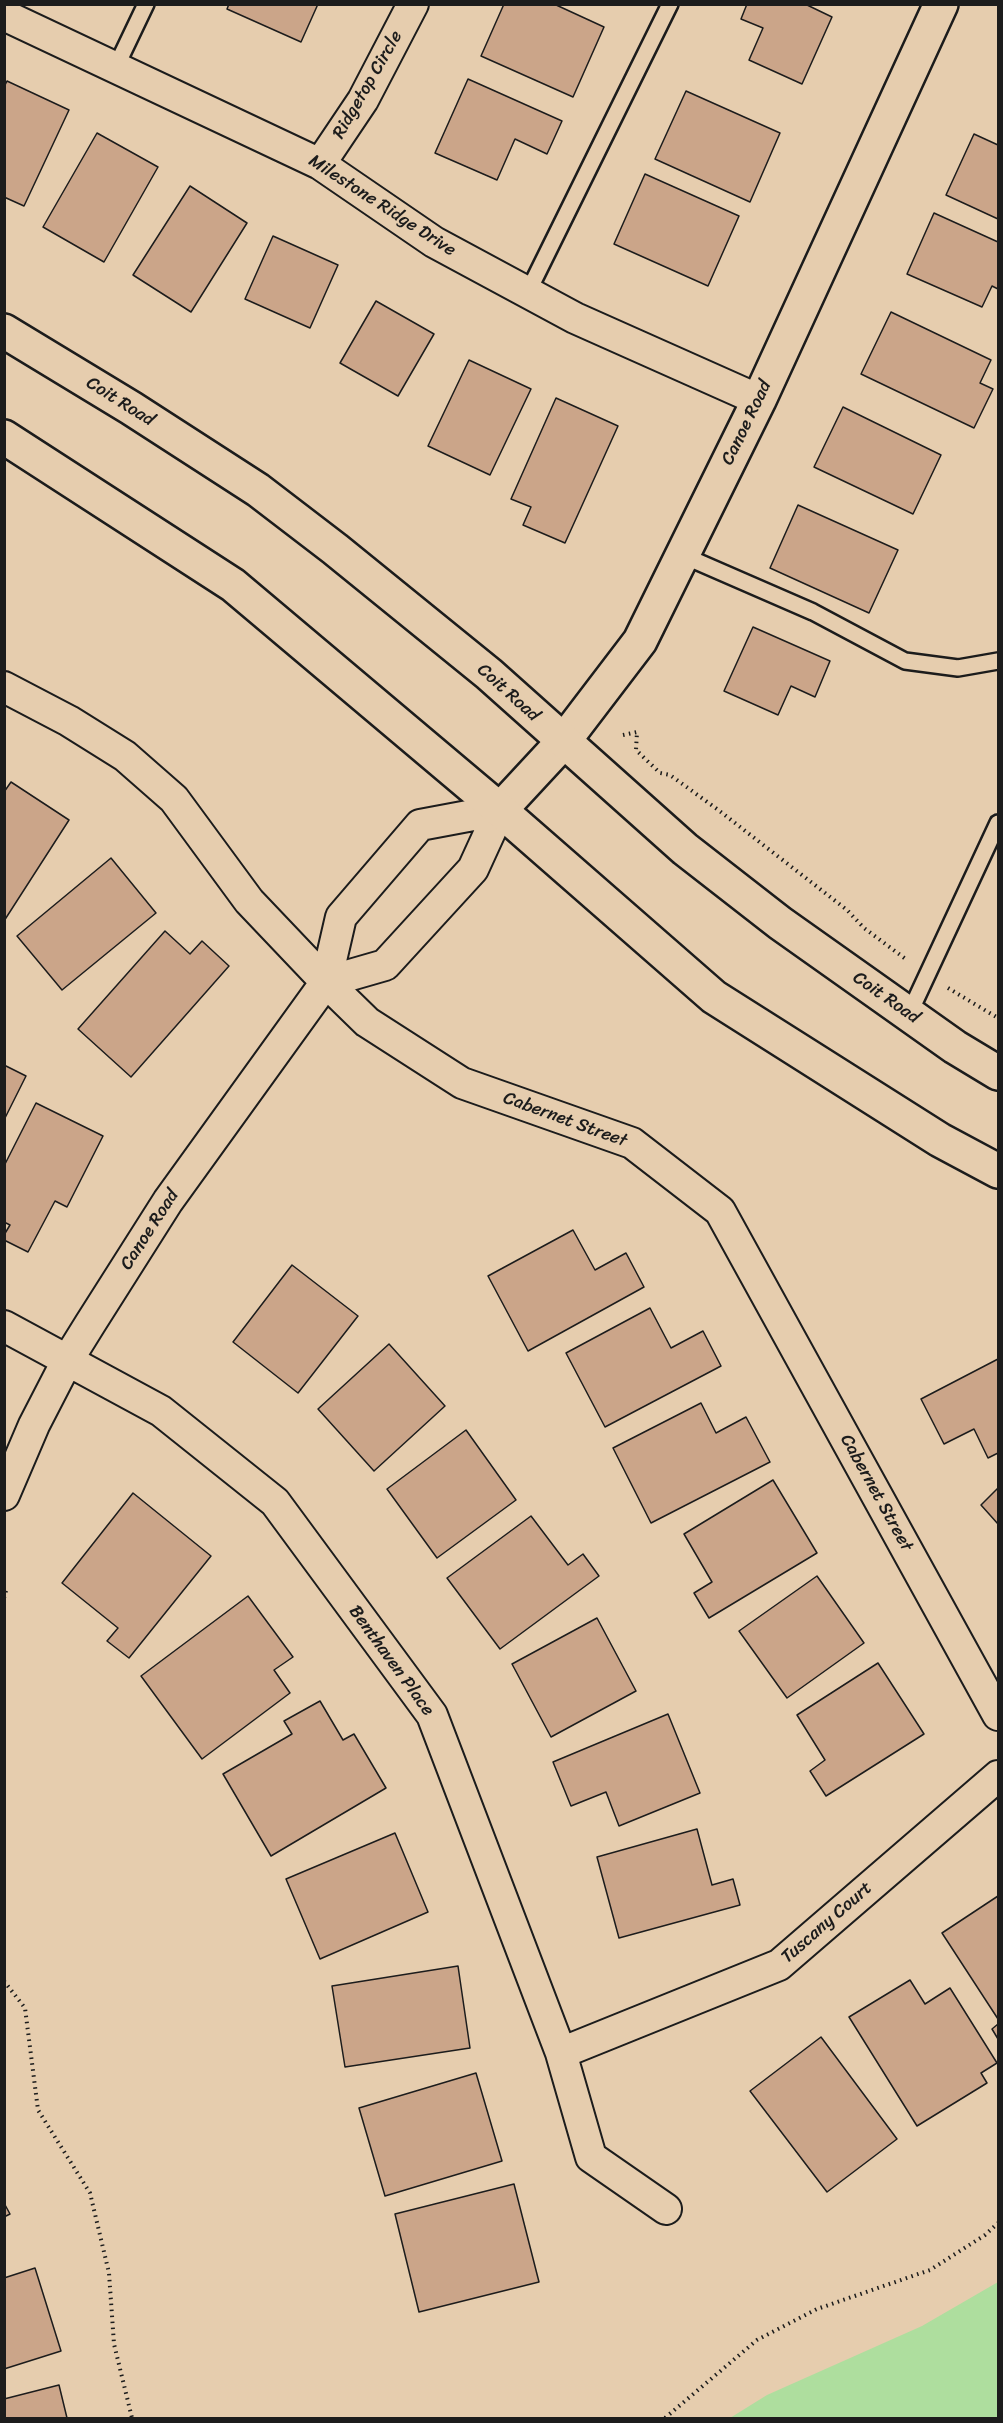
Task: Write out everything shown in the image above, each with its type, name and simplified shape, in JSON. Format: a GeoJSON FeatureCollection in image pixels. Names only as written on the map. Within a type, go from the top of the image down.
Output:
{"type":"FeatureCollection","features":[{"type":"Feature","properties":{"kind":"main road","name":"Canoe Road"},"geometry":{"type":"LineString","coordinates":[[500,810],[563,742],[640,641],[759,400],[941,4]]}},
{"type":"Feature","properties":{"kind":"main road","name":"Coit Road"},"geometry":{"type":"LineString","coordinates":[[4,331],[131,408],[258,490],[335,549],[489,674],[693,855],[780,923],[954,1047],[999,1073]]}},
{"type":"Feature","properties":{"kind":"main road"},"geometry":{"type":"LineString","coordinates":[[4,437],[233,585],[500,810],[714,996],[940,1140],[999,1171]]}},
{"type":"Feature","properties":{"kind":"street","name":"Ridgetop Circle"},"geometry":{"type":"LineString","coordinates":[[320,164],[363,100],[414,4]]}},
{"type":"Feature","properties":{"kind":"street","name":"Milestone Ridge Drive"},"geometry":{"type":"LineString","coordinates":[[4,15],[320,164],[434,242],[575,318],[759,400]]}},
{"type":"Feature","properties":{"kind":"street","name":"Cabernet Street"},"geometry":{"type":"LineString","coordinates":[[4,687],[125,756],[174,799],[249,901],[367,1022],[462,1083],[632,1143],[720,1211],[999,1715]]}},
{"type":"Feature","properties":{"kind":"street","name":"Canoe Road"},"geometry":{"type":"LineString","coordinates":[[326,982],[385,965],[473,869],[500,810]]}},
{"type":"Feature","properties":{"kind":"street","name":"Canoe Road"},"geometry":{"type":"LineString","coordinates":[[4,1495],[34,1425],[67,1361],[168,1201],[326,982],[341,916],[420,825],[500,810]]}},
{"type":"Feature","properties":{"kind":"street","name":"Benthaven Place"},"geometry":{"type":"LineString","coordinates":[[4,1326],[161,1411],[275,1502],[432,1715],[561,2053],[591,2157],[666,2209]]}},
{"type":"Feature","properties":{"kind":"street","name":"Tuscany Court"},"geometry":{"type":"LineString","coordinates":[[561,2053],[779,1965],[999,1776]]}},
{"type":"Feature","properties":{"kind":"lane"},"geometry":{"type":"LineString","coordinates":[[115,69],[146,4]]}},
{"type":"Feature","properties":{"kind":"lane"},"geometry":{"type":"LineString","coordinates":[[528,292],[670,4]]}},
{"type":"Feature","properties":{"kind":"lane"},"geometry":{"type":"LineString","coordinates":[[682,555],[813,612],[905,661],[958,668],[999,661]]}},
{"type":"Feature","properties":{"kind":"lane"},"geometry":{"type":"LineString","coordinates":[[909,1014],[999,823]]}},
{"type":"Feature","properties":{"kind":"path"},"geometry":{"type":"LineString","coordinates":[[623,735],[637,732],[636,750],[660,773],[670,775],[717,809],[847,910],[864,928],[927,975],[999,1018]]}},
{"type":"Feature","properties":{"kind":"path"},"geometry":{"type":"LineString","coordinates":[[4,1598],[7,1587]]}},
{"type":"Feature","properties":{"kind":"path"},"geometry":{"type":"LineString","coordinates":[[4,1981],[25,2008],[38,2110],[90,2193],[109,2273],[114,2344],[132,2418]]}},
{"type":"Feature","properties":{"kind":"path"},"geometry":{"type":"LineString","coordinates":[[664,2418],[758,2340],[817,2309],[930,2270],[985,2235],[999,2223]]}},
{"type":"Feature","properties":{"kind":"green space"},"geometry":{"type":"Polygon","coordinates":[[[998,2282],[998,2418],[730,2418],[767,2395],[922,2326],[998,2282]]]}},
{"type":"Feature","properties":{"kind":"building"},"geometry":{"type":"Polygon","coordinates":[[[229,4],[318,4],[301,42],[227,9],[229,4]]]}},
{"type":"Feature","properties":{"kind":"building"},"geometry":{"type":"Polygon","coordinates":[[[504,4],[554,4],[604,27],[573,97],[481,56],[504,4]]]}},
{"type":"Feature","properties":{"kind":"building"},"geometry":{"type":"Polygon","coordinates":[[[747,4],[805,4],[832,17],[802,84],[749,60],[763,28],[741,19],[747,4]]]}},
{"type":"Feature","properties":{"kind":"building"},"geometry":{"type":"Polygon","coordinates":[[[468,79],[562,121],[547,154],[515,139],[497,180],[435,153],[468,79]]]}},
{"type":"Feature","properties":{"kind":"building"},"geometry":{"type":"Polygon","coordinates":[[[7,81],[69,110],[24,206],[4,197],[4,87],[7,81]]]}},
{"type":"Feature","properties":{"kind":"building"},"geometry":{"type":"Polygon","coordinates":[[[686,91],[780,133],[750,202],[655,159],[686,91]]]}},
{"type":"Feature","properties":{"kind":"building"},"geometry":{"type":"Polygon","coordinates":[[[97,133],[158,167],[104,262],[43,227],[97,133]]]}},
{"type":"Feature","properties":{"kind":"building"},"geometry":{"type":"Polygon","coordinates":[[[974,134],[998,145],[998,219],[946,195],[974,134]]]}},
{"type":"Feature","properties":{"kind":"building"},"geometry":{"type":"Polygon","coordinates":[[[645,174],[739,216],[708,286],[614,244],[645,174]]]}},
{"type":"Feature","properties":{"kind":"building"},"geometry":{"type":"Polygon","coordinates":[[[190,186],[247,223],[191,312],[133,275],[190,186]]]}},
{"type":"Feature","properties":{"kind":"building"},"geometry":{"type":"Polygon","coordinates":[[[934,213],[998,242],[998,289],[992,286],[982,307],[907,274],[934,213]]]}},
{"type":"Feature","properties":{"kind":"building"},"geometry":{"type":"Polygon","coordinates":[[[273,236],[338,265],[310,328],[245,299],[273,236]]]}},
{"type":"Feature","properties":{"kind":"building"},"geometry":{"type":"Polygon","coordinates":[[[376,301],[434,334],[398,396],[340,363],[376,301]]]}},
{"type":"Feature","properties":{"kind":"building"},"geometry":{"type":"Polygon","coordinates":[[[891,312],[991,360],[980,383],[993,389],[974,428],[861,374],[891,312]]]}},
{"type":"Feature","properties":{"kind":"building"},"geometry":{"type":"Polygon","coordinates":[[[469,360],[531,389],[490,475],[428,446],[469,360]]]}},
{"type":"Feature","properties":{"kind":"building"},"geometry":{"type":"Polygon","coordinates":[[[556,398],[618,426],[565,543],[523,525],[531,507],[511,499],[556,398]]]}},
{"type":"Feature","properties":{"kind":"building"},"geometry":{"type":"Polygon","coordinates":[[[843,407],[941,455],[913,514],[814,467],[843,407]]]}},
{"type":"Feature","properties":{"kind":"building"},"geometry":{"type":"Polygon","coordinates":[[[798,505],[898,550],[869,613],[770,568],[798,505]]]}},
{"type":"Feature","properties":{"kind":"building"},"geometry":{"type":"Polygon","coordinates":[[[753,627],[830,661],[815,697],[791,686],[778,715],[724,691],[753,627]]]}},
{"type":"Feature","properties":{"kind":"building"},"geometry":{"type":"Polygon","coordinates":[[[11,782],[69,820],[4,921],[4,792],[11,782]]]}},
{"type":"Feature","properties":{"kind":"building"},"geometry":{"type":"Polygon","coordinates":[[[111,858],[156,913],[62,990],[17,936],[111,858]]]}},
{"type":"Feature","properties":{"kind":"building"},"geometry":{"type":"Polygon","coordinates":[[[165,931],[190,954],[202,941],[229,966],[131,1077],[78,1029],[165,931]]]}},
{"type":"Feature","properties":{"kind":"building"},"geometry":{"type":"Polygon","coordinates":[[[4,1065],[26,1076],[4,1120],[4,1065]]]}},
{"type":"Feature","properties":{"kind":"building"},"geometry":{"type":"Polygon","coordinates":[[[36,1103],[103,1136],[67,1207],[55,1201],[28,1252],[4,1240],[4,1235],[10,1225],[4,1222],[4,1166],[36,1103]]]}},
{"type":"Feature","properties":{"kind":"building"},"geometry":{"type":"Polygon","coordinates":[[[573,1230],[595,1270],[626,1253],[644,1287],[528,1351],[488,1276],[573,1230]]]}},
{"type":"Feature","properties":{"kind":"building"},"geometry":{"type":"Polygon","coordinates":[[[292,1265],[358,1316],[298,1393],[233,1342],[292,1265]]]}},
{"type":"Feature","properties":{"kind":"building"},"geometry":{"type":"Polygon","coordinates":[[[650,1308],[671,1348],[703,1331],[721,1366],[605,1427],[566,1353],[650,1308]]]}},
{"type":"Feature","properties":{"kind":"building"},"geometry":{"type":"Polygon","coordinates":[[[389,1344],[445,1406],[374,1471],[318,1409],[389,1344]]]}},
{"type":"Feature","properties":{"kind":"building"},"geometry":{"type":"Polygon","coordinates":[[[998,1359],[998,1453],[988,1458],[974,1429],[944,1444],[921,1399],[998,1359]]]}},
{"type":"Feature","properties":{"kind":"building"},"geometry":{"type":"Polygon","coordinates":[[[701,1403],[716,1433],[746,1417],[770,1462],[651,1523],[613,1448],[701,1403]]]}},
{"type":"Feature","properties":{"kind":"building"},"geometry":{"type":"Polygon","coordinates":[[[466,1430],[516,1500],[437,1558],[387,1489],[466,1430]]]}},
{"type":"Feature","properties":{"kind":"building"},"geometry":{"type":"Polygon","coordinates":[[[773,1480],[817,1553],[709,1618],[694,1593],[712,1582],[684,1534],[773,1480]]]}},
{"type":"Feature","properties":{"kind":"building"},"geometry":{"type":"Polygon","coordinates":[[[998,1488],[998,1524],[981,1505],[998,1488]]]}},
{"type":"Feature","properties":{"kind":"building"},"geometry":{"type":"Polygon","coordinates":[[[133,1493],[211,1556],[129,1658],[107,1641],[118,1628],[62,1583],[133,1493]]]}},
{"type":"Feature","properties":{"kind":"building"},"geometry":{"type":"Polygon","coordinates":[[[531,1516],[568,1565],[583,1554],[599,1576],[500,1649],[447,1578],[531,1516]]]}},
{"type":"Feature","properties":{"kind":"building"},"geometry":{"type":"Polygon","coordinates":[[[817,1576],[864,1643],[787,1698],[739,1631],[817,1576]]]}},
{"type":"Feature","properties":{"kind":"building"},"geometry":{"type":"Polygon","coordinates":[[[248,1596],[293,1657],[274,1670],[290,1693],[202,1759],[141,1676],[248,1596]]]}},
{"type":"Feature","properties":{"kind":"building"},"geometry":{"type":"Polygon","coordinates":[[[597,1618],[636,1691],[551,1737],[512,1664],[597,1618]]]}},
{"type":"Feature","properties":{"kind":"building"},"geometry":{"type":"Polygon","coordinates":[[[878,1663],[924,1734],[826,1796],[810,1771],[825,1760],[797,1715],[878,1663]]]}},
{"type":"Feature","properties":{"kind":"building"},"geometry":{"type":"Polygon","coordinates":[[[320,1701],[343,1740],[354,1734],[386,1788],[271,1856],[223,1774],[292,1734],[284,1721],[320,1701]]]}},
{"type":"Feature","properties":{"kind":"building"},"geometry":{"type":"Polygon","coordinates":[[[668,1714],[700,1793],[619,1826],[606,1792],[571,1806],[553,1762],[668,1714]]]}},
{"type":"Feature","properties":{"kind":"building"},"geometry":{"type":"Polygon","coordinates":[[[697,1829],[712,1885],[733,1879],[740,1905],[619,1938],[597,1857],[697,1829]]]}},
{"type":"Feature","properties":{"kind":"building"},"geometry":{"type":"Polygon","coordinates":[[[395,1833],[428,1912],[320,1959],[286,1879],[395,1833]]]}},
{"type":"Feature","properties":{"kind":"building"},"geometry":{"type":"Polygon","coordinates":[[[998,1896],[998,2019],[942,1933],[998,1896]]]}},
{"type":"Feature","properties":{"kind":"building"},"geometry":{"type":"Polygon","coordinates":[[[458,1966],[470,2048],[345,2067],[332,1986],[458,1966]]]}},
{"type":"Feature","properties":{"kind":"building"},"geometry":{"type":"Polygon","coordinates":[[[910,1980],[925,2004],[950,1988],[997,2063],[981,2073],[987,2083],[917,2126],[849,2017],[910,1980]]]}},
{"type":"Feature","properties":{"kind":"building"},"geometry":{"type":"Polygon","coordinates":[[[998,2024],[998,2039],[992,2029],[998,2024]]]}},
{"type":"Feature","properties":{"kind":"building"},"geometry":{"type":"Polygon","coordinates":[[[821,2037],[897,2139],[827,2192],[750,2091],[821,2037]]]}},
{"type":"Feature","properties":{"kind":"building"},"geometry":{"type":"Polygon","coordinates":[[[476,2073],[502,2161],[385,2196],[359,2108],[476,2073]]]}},
{"type":"Feature","properties":{"kind":"building"},"geometry":{"type":"Polygon","coordinates":[[[514,2184],[539,2282],[419,2312],[395,2214],[514,2184]]]}},
{"type":"Feature","properties":{"kind":"building"},"geometry":{"type":"Polygon","coordinates":[[[4,2203],[10,2214],[4,2217],[4,2203]]]}},
{"type":"Feature","properties":{"kind":"building"},"geometry":{"type":"Polygon","coordinates":[[[35,2268],[61,2351],[4,2369],[4,2278],[35,2268]]]}},
{"type":"Feature","properties":{"kind":"building"},"geometry":{"type":"Polygon","coordinates":[[[59,2385],[67,2418],[4,2418],[4,2399],[59,2385]]]}}]}
